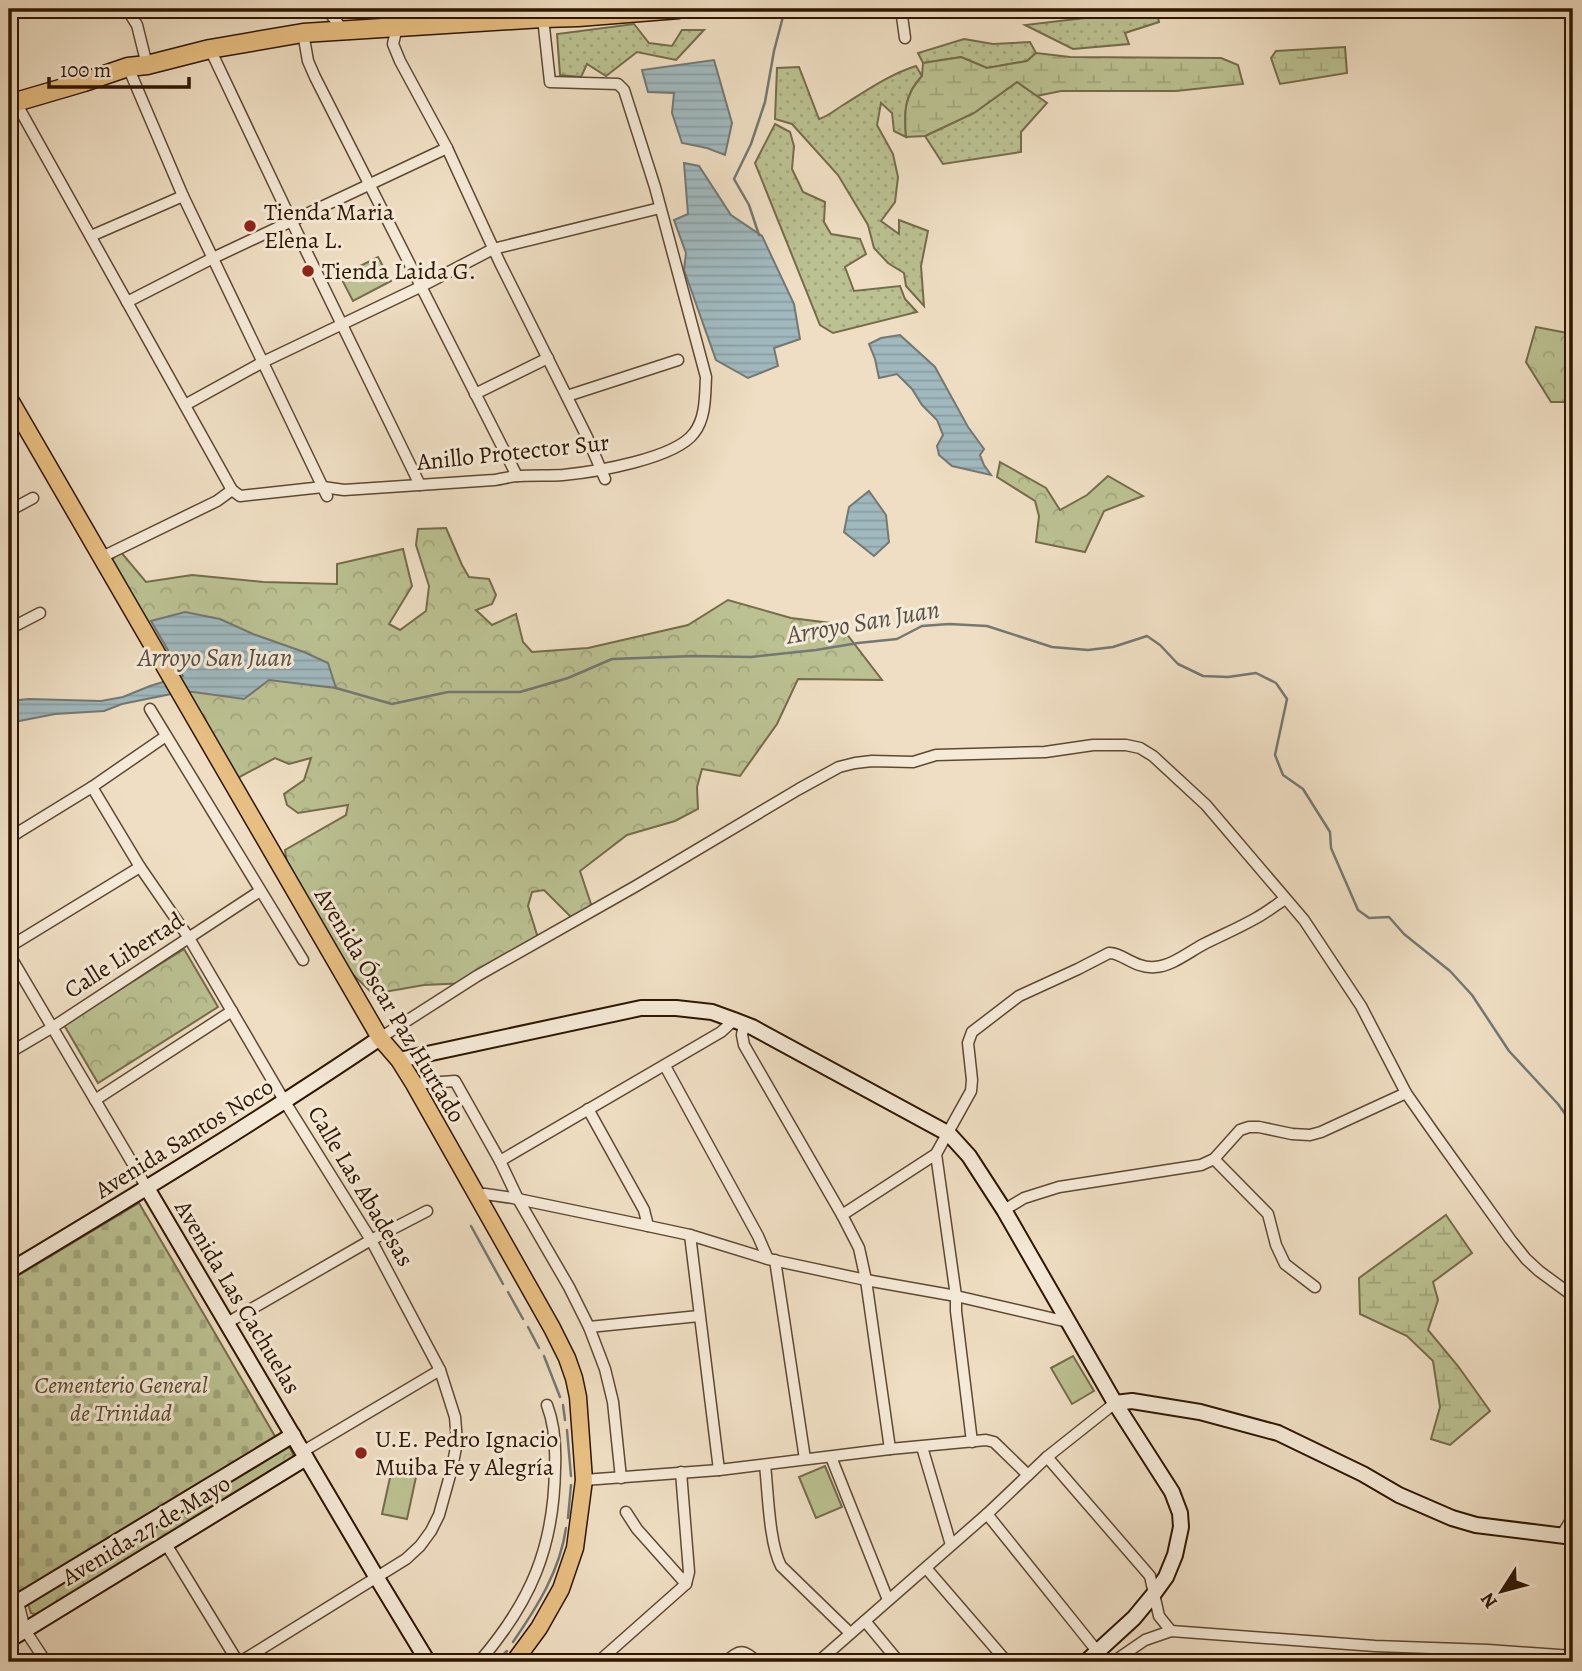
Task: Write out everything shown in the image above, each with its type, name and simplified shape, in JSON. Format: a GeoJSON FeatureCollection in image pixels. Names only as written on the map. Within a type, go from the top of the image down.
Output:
{"type":"FeatureCollection","features":[{"type":"Feature","properties":{"kind":"highway"},"geometry":{"type":"LineString","coordinates":[[12,103],[128,67],[303,33],[543,18],[578,13],[679,9]]}},
{"type":"Feature","properties":{"kind":"main road","name":"Avenida Óscar Paz Hurtado"},"geometry":{"type":"LineString","coordinates":[[9,398],[380,1038],[399,1060],[481,1194],[568,1358],[578,1397],[584,1480],[576,1548],[561,1589],[539,1628],[514,1662]]}},
{"type":"Feature","properties":{"kind":"street"},"geometry":{"type":"LineString","coordinates":[[127,9],[137,25],[147,65]]}},
{"type":"Feature","properties":{"kind":"street"},"geometry":{"type":"LineString","coordinates":[[330,9],[344,31]]}},
{"type":"Feature","properties":{"kind":"street"},"geometry":{"type":"LineString","coordinates":[[901,9],[905,38]]}},
{"type":"Feature","properties":{"kind":"street","name":"Anillo Protector Sur"},"geometry":{"type":"LineString","coordinates":[[232,490],[240,496],[494,480],[517,476],[603,475],[664,453],[695,433],[705,408],[706,377],[660,208],[624,90],[618,84],[550,82],[543,18]]}},
{"type":"Feature","properties":{"kind":"street"},"geometry":{"type":"LineString","coordinates":[[397,27],[393,44],[400,61],[447,148],[603,475]]}},
{"type":"Feature","properties":{"kind":"street"},"geometry":{"type":"LineString","coordinates":[[303,33],[308,61],[315,77],[517,476]]}},
{"type":"Feature","properties":{"kind":"street"},"geometry":{"type":"LineString","coordinates":[[210,49],[420,485]]}},
{"type":"Feature","properties":{"kind":"street"},"geometry":{"type":"LineString","coordinates":[[128,67],[183,196],[325,491]]}},
{"type":"Feature","properties":{"kind":"street"},"geometry":{"type":"LineString","coordinates":[[12,103],[91,236],[232,490],[217,501],[102,557]]}},
{"type":"Feature","properties":{"kind":"street"},"geometry":{"type":"LineString","coordinates":[[127,302],[213,258],[447,148]]}},
{"type":"Feature","properties":{"kind":"street"},"geometry":{"type":"LineString","coordinates":[[91,236],[183,196]]}},
{"type":"Feature","properties":{"kind":"street"},"geometry":{"type":"LineString","coordinates":[[185,405],[263,362],[494,249],[660,208]]}},
{"type":"Feature","properties":{"kind":"street"},"geometry":{"type":"LineString","coordinates":[[475,394],[548,358]]}},
{"type":"Feature","properties":{"kind":"street"},"geometry":{"type":"LineString","coordinates":[[567,396],[678,360]]}},
{"type":"Feature","properties":{"kind":"street"},"geometry":{"type":"LineString","coordinates":[[9,511],[33,498]]}},
{"type":"Feature","properties":{"kind":"street"},"geometry":{"type":"LineString","coordinates":[[9,629],[40,613]]}},
{"type":"Feature","properties":{"kind":"street"},"geometry":{"type":"LineString","coordinates":[[150,709],[303,960]]}},
{"type":"Feature","properties":{"kind":"street"},"geometry":{"type":"LineString","coordinates":[[9,819],[13,836],[92,787],[166,736]]}},
{"type":"Feature","properties":{"kind":"street"},"geometry":{"type":"LineString","coordinates":[[380,1038],[477,976],[839,767],[872,761],[913,762],[936,755],[1045,752],[1093,745],[1126,745],[1140,748],[1206,805],[1304,920],[1361,1006],[1406,1093],[1510,1239],[1539,1271],[1573,1296]]}},
{"type":"Feature","properties":{"kind":"street","name":"Calle Las Abadesas"},"geometry":{"type":"LineString","coordinates":[[92,787],[140,867],[189,938],[285,1102],[371,1240],[440,1370],[455,1417],[457,1442],[453,1468],[435,1523],[420,1546],[377,1578],[239,1662]]}},
{"type":"Feature","properties":{"kind":"street"},"geometry":{"type":"LineString","coordinates":[[9,947],[140,867]]}},
{"type":"Feature","properties":{"kind":"street","name":"Calle Libertad"},"geometry":{"type":"LineString","coordinates":[[9,1053],[260,891]]}},
{"type":"Feature","properties":{"kind":"street"},"geometry":{"type":"LineString","coordinates":[[842,1215],[936,1154],[971,1091],[968,1043],[972,1032],[1019,996],[1109,953],[1114,952],[1140,966],[1167,964],[1257,918],[1286,899]]}},
{"type":"Feature","properties":{"kind":"street","name":"Avenida Las Cachuelas"},"geometry":{"type":"LineString","coordinates":[[9,954],[428,1662]]}},
{"type":"Feature","properties":{"kind":"street"},"geometry":{"type":"LineString","coordinates":[[399,1060],[641,1008],[712,1012],[739,1022],[949,1134],[969,1156],[1004,1210],[1115,1403],[1172,1492],[1180,1513],[1181,1527],[1175,1555],[1166,1577],[1134,1618],[1086,1662]]}},
{"type":"Feature","properties":{"kind":"street"},"geometry":{"type":"LineString","coordinates":[[95,1100],[232,1011]]}},
{"type":"Feature","properties":{"kind":"street"},"geometry":{"type":"LineString","coordinates":[[500,1161],[739,1022]]}},
{"type":"Feature","properties":{"kind":"street"},"geometry":{"type":"LineString","coordinates":[[739,1022],[744,1045],[859,1248],[890,1449]]}},
{"type":"Feature","properties":{"kind":"street","name":"Avenida Santos Noco"},"geometry":{"type":"LineString","coordinates":[[9,1271],[285,1102],[380,1038]]}},
{"type":"Feature","properties":{"kind":"street"},"geometry":{"type":"LineString","coordinates":[[665,1066],[772,1260],[805,1459]]}},
{"type":"Feature","properties":{"kind":"street"},"geometry":{"type":"LineString","coordinates":[[414,1084],[455,1081],[500,1161],[516,1199],[569,1287],[589,1327],[605,1369],[613,1402],[621,1478]]}},
{"type":"Feature","properties":{"kind":"street"},"geometry":{"type":"LineString","coordinates":[[1004,1210],[1037,1193],[1201,1165],[1214,1159],[1240,1130],[1249,1127],[1292,1134],[1310,1135],[1321,1132],[1406,1093]]}},
{"type":"Feature","properties":{"kind":"street"},"geometry":{"type":"LineString","coordinates":[[588,1109],[644,1210],[648,1226]]}},
{"type":"Feature","properties":{"kind":"street"},"geometry":{"type":"LineString","coordinates":[[936,1154],[956,1296],[972,1442]]}},
{"type":"Feature","properties":{"kind":"street"},"geometry":{"type":"LineString","coordinates":[[1214,1159],[1268,1214],[1276,1245],[1285,1264],[1315,1287]]}},
{"type":"Feature","properties":{"kind":"street"},"geometry":{"type":"LineString","coordinates":[[481,1194],[690,1235],[772,1260],[956,1296],[1068,1322]]}},
{"type":"Feature","properties":{"kind":"street"},"geometry":{"type":"LineString","coordinates":[[227,1323],[427,1211]]}},
{"type":"Feature","properties":{"kind":"street"},"geometry":{"type":"LineString","coordinates":[[690,1235],[719,1470]]}},
{"type":"Feature","properties":{"kind":"street"},"geometry":{"type":"LineString","coordinates":[[589,1327],[699,1316]]}},
{"type":"Feature","properties":{"kind":"street","name":"Avenida 27 de Mayo"},"geometry":{"type":"LineString","coordinates":[[9,1640],[440,1370]]}},
{"type":"Feature","properties":{"kind":"street"},"geometry":{"type":"LineString","coordinates":[[818,1662],[987,1514],[1047,1457],[1115,1403],[1132,1401],[1200,1412],[1278,1433],[1363,1474],[1399,1495],[1452,1518],[1476,1525],[1567,1537],[1573,1517]]}},
{"type":"Feature","properties":{"kind":"street"},"geometry":{"type":"LineString","coordinates":[[479,1662],[499,1640],[521,1606],[537,1575],[552,1521],[556,1438],[547,1405]]}},
{"type":"Feature","properties":{"kind":"street","name":"Avenida 27 de Mayo"},"geometry":{"type":"LineString","coordinates":[[13,1604],[293,1435]]}},
{"type":"Feature","properties":{"kind":"street"},"geometry":{"type":"LineString","coordinates":[[584,1480],[719,1470],[986,1440],[994,1442],[1028,1475]]}},
{"type":"Feature","properties":{"kind":"street"},"geometry":{"type":"LineString","coordinates":[[922,1447],[951,1545]]}},
{"type":"Feature","properties":{"kind":"street"},"geometry":{"type":"LineString","coordinates":[[831,1457],[888,1600]]}},
{"type":"Feature","properties":{"kind":"street"},"geometry":{"type":"LineString","coordinates":[[1047,1457],[1150,1576],[1159,1616],[1171,1631]]}},
{"type":"Feature","properties":{"kind":"street"},"geometry":{"type":"LineString","coordinates":[[765,1465],[774,1539],[781,1566],[850,1633]]}},
{"type":"Feature","properties":{"kind":"street"},"geometry":{"type":"LineString","coordinates":[[598,1662],[686,1584],[689,1572],[681,1472]]}},
{"type":"Feature","properties":{"kind":"street"},"geometry":{"type":"LineString","coordinates":[[626,1512],[637,1529],[686,1584]]}},
{"type":"Feature","properties":{"kind":"street"},"geometry":{"type":"LineString","coordinates":[[987,1514],[1097,1651]]}},
{"type":"Feature","properties":{"kind":"street"},"geometry":{"type":"LineString","coordinates":[[166,1544],[239,1662]]}},
{"type":"Feature","properties":{"kind":"street"},"geometry":{"type":"LineString","coordinates":[[926,1567],[1007,1662]]}},
{"type":"Feature","properties":{"kind":"street"},"geometry":{"type":"LineString","coordinates":[[13,1604],[25,1630],[46,1662]]}},
{"type":"Feature","properties":{"kind":"street"},"geometry":{"type":"LineString","coordinates":[[865,1621],[899,1662]]}},
{"type":"Feature","properties":{"kind":"street"},"geometry":{"type":"LineString","coordinates":[[1113,1662],[1145,1640],[1171,1631],[1375,1646],[1573,1656]]}},
{"type":"Feature","properties":{"kind":"street"},"geometry":{"type":"LineString","coordinates":[[725,1662],[738,1652],[745,1652],[758,1662]]}},
{"type":"Feature","properties":{"kind":"green space"},"geometry":{"type":"Polygon","coordinates":[[[1157,13],[1159,22],[1125,33],[1129,44],[1073,49],[1025,25],[1102,16],[1157,13]]]}},
{"type":"Feature","properties":{"kind":"green space"},"geometry":{"type":"Polygon","coordinates":[[[634,24],[649,43],[672,46],[682,30],[704,30],[676,60],[637,52],[606,76],[587,64],[581,77],[560,75],[557,34],[634,24]]]}},
{"type":"Feature","properties":{"kind":"green space"},"geometry":{"type":"Polygon","coordinates":[[[964,39],[993,44],[1030,42],[1036,53],[1027,61],[987,68],[961,57],[923,63],[918,53],[964,39]]]}},
{"type":"Feature","properties":{"kind":"green space"},"geometry":{"type":"Polygon","coordinates":[[[1345,47],[1347,73],[1280,84],[1271,58],[1276,51],[1345,47]]]}},
{"type":"Feature","properties":{"kind":"green space"},"geometry":{"type":"Polygon","coordinates":[[[1036,53],[1070,57],[1221,58],[1238,65],[1243,84],[1176,91],[1061,91],[1037,96],[1017,82],[974,113],[925,136],[906,137],[906,105],[908,97],[922,76],[923,63],[961,57],[987,68],[1027,61],[1036,53]]]}},
{"type":"Feature","properties":{"kind":"green space"},"geometry":{"type":"Polygon","coordinates":[[[916,66],[922,76],[908,97],[906,137],[894,131],[892,113],[881,103],[877,125],[893,154],[898,177],[895,202],[881,221],[899,234],[899,220],[928,231],[921,266],[924,306],[906,286],[904,273],[888,263],[874,248],[868,225],[838,175],[792,124],[775,119],[777,68],[799,67],[819,119],[888,78],[916,66]]]}},
{"type":"Feature","properties":{"kind":"green space"},"geometry":{"type":"Polygon","coordinates":[[[1017,82],[1047,103],[1021,132],[1021,152],[943,164],[925,136],[974,113],[1017,82]]]}},
{"type":"Feature","properties":{"kind":"green space"},"geometry":{"type":"Polygon","coordinates":[[[775,124],[790,132],[794,146],[792,169],[803,192],[825,202],[824,222],[831,234],[860,239],[866,254],[845,267],[854,291],[900,286],[905,299],[917,312],[833,333],[820,325],[755,163],[775,124]]]}},
{"type":"Feature","properties":{"kind":"green space"},"geometry":{"type":"Polygon","coordinates":[[[378,257],[391,281],[353,301],[340,276],[378,257]]]}},
{"type":"Feature","properties":{"kind":"green space"},"geometry":{"type":"Polygon","coordinates":[[[1536,327],[1573,334],[1573,402],[1551,402],[1526,362],[1536,327]]]}},
{"type":"Feature","properties":{"kind":"green space"},"geometry":{"type":"Polygon","coordinates":[[[1000,462],[1046,488],[1060,510],[1087,495],[1108,476],[1143,496],[1104,511],[1085,552],[1036,542],[1039,516],[1035,501],[997,477],[1000,462]]]}},
{"type":"Feature","properties":{"kind":"green space"},"geometry":{"type":"Polygon","coordinates":[[[446,528],[469,577],[489,579],[496,595],[492,604],[476,610],[492,625],[516,614],[523,642],[532,652],[588,648],[688,625],[728,600],[791,618],[839,624],[882,680],[798,679],[777,724],[740,776],[702,769],[697,787],[698,809],[675,821],[627,835],[580,871],[592,907],[571,917],[544,890],[532,892],[528,906],[539,941],[468,983],[424,985],[373,994],[342,964],[287,864],[285,850],[346,815],[348,805],[298,813],[287,805],[284,794],[304,780],[311,758],[289,764],[275,758],[236,779],[109,563],[120,551],[146,582],[192,575],[263,582],[337,584],[337,564],[403,549],[412,586],[389,624],[400,630],[426,611],[429,586],[416,545],[418,529],[446,528]]]}},
{"type":"Feature","properties":{"kind":"green space"},"geometry":{"type":"Polygon","coordinates":[[[184,949],[218,1007],[98,1083],[64,1025],[184,949]]]}},
{"type":"Feature","properties":{"kind":"green space","name":"Cementerio General de Trinidad"},"geometry":{"type":"Polygon","coordinates":[[[139,1203],[276,1438],[9,1600],[9,1281],[139,1203]]]}},
{"type":"Feature","properties":{"kind":"green space"},"geometry":{"type":"Polygon","coordinates":[[[1446,1215],[1472,1253],[1433,1282],[1438,1300],[1428,1330],[1490,1411],[1450,1445],[1431,1439],[1440,1407],[1433,1361],[1407,1336],[1360,1314],[1359,1278],[1446,1215]]]}},
{"type":"Feature","properties":{"kind":"green space"},"geometry":{"type":"Polygon","coordinates":[[[1073,1356],[1094,1391],[1072,1404],[1051,1368],[1073,1356]]]}},
{"type":"Feature","properties":{"kind":"green space"},"geometry":{"type":"Polygon","coordinates":[[[284,1445],[290,1448],[294,1456],[292,1461],[37,1615],[31,1613],[28,1604],[32,1598],[284,1445]]]}},
{"type":"Feature","properties":{"kind":"green space"},"geometry":{"type":"Polygon","coordinates":[[[825,1466],[842,1507],[816,1518],[799,1477],[825,1466]]]}},
{"type":"Feature","properties":{"kind":"green space"},"geometry":{"type":"Polygon","coordinates":[[[391,1473],[416,1477],[407,1519],[382,1514],[391,1473]]]}},
{"type":"Feature","properties":{"kind":"water"},"geometry":{"type":"Polygon","coordinates":[[[714,60],[732,123],[725,155],[682,143],[672,113],[674,93],[648,92],[642,70],[714,60]]]}},
{"type":"Feature","properties":{"kind":"water"},"geometry":{"type":"Polygon","coordinates":[[[684,163],[699,166],[731,215],[762,236],[794,304],[800,339],[774,348],[778,366],[748,378],[716,360],[684,270],[686,253],[674,220],[688,214],[684,163]]]}},
{"type":"Feature","properties":{"kind":"water"},"geometry":{"type":"Polygon","coordinates":[[[900,335],[935,367],[968,427],[984,449],[980,455],[991,475],[952,466],[939,455],[937,446],[943,435],[937,420],[897,374],[879,378],[869,344],[881,338],[900,335]]]}},
{"type":"Feature","properties":{"kind":"water"},"geometry":{"type":"Polygon","coordinates":[[[869,491],[886,515],[889,542],[874,556],[844,532],[849,507],[869,491]]]}},
{"type":"Feature","properties":{"kind":"water","name":"Arroyo San Juan"},"geometry":{"type":"Polygon","coordinates":[[[185,612],[220,619],[328,663],[336,688],[269,680],[244,699],[186,691],[122,704],[104,711],[55,714],[9,723],[9,701],[101,701],[123,697],[183,676],[151,621],[185,612]]]}},
{"type":"Feature","properties":{"kind":"waterway","name":"Arroyo San Juan"},"geometry":{"type":"LineString","coordinates":[[759,235],[749,205],[734,179],[751,144],[765,102],[785,9]]}},
{"type":"Feature","properties":{"kind":"waterway","name":"Arroyo San Juan"},"geometry":{"type":"LineString","coordinates":[[336,688],[392,704],[448,692],[520,692],[568,678],[612,659],[751,657],[897,639],[922,626],[949,624],[987,626],[1052,647],[1088,650],[1113,647],[1147,636],[1178,664],[1203,676],[1228,677],[1256,673],[1276,683],[1287,699],[1275,755],[1283,775],[1303,789],[1330,832],[1331,848],[1358,910],[1369,918],[1389,917],[1404,934],[1450,971],[1472,995],[1509,1051],[1558,1104],[1573,1125]]}},
{"type":"Feature","properties":{"kind":"waterway"},"geometry":{"type":"LineString","coordinates":[[471,1226],[503,1284]]}},
{"type":"Feature","properties":{"kind":"waterway"},"geometry":{"type":"LineString","coordinates":[[508,1292],[523,1319]]}},
{"type":"Feature","properties":{"kind":"waterway"},"geometry":{"type":"LineString","coordinates":[[528,1327],[539,1348]]}},
{"type":"Feature","properties":{"kind":"waterway"},"geometry":{"type":"LineString","coordinates":[[544,1356],[560,1397]]}},
{"type":"Feature","properties":{"kind":"waterway"},"geometry":{"type":"LineString","coordinates":[[563,1405],[565,1420]]}},
{"type":"Feature","properties":{"kind":"waterway"},"geometry":{"type":"LineString","coordinates":[[567,1430],[571,1476]]}},
{"type":"Feature","properties":{"kind":"waterway"},"geometry":{"type":"LineString","coordinates":[[568,1518],[571,1485]]}},
{"type":"Feature","properties":{"kind":"waterway"},"geometry":{"type":"LineString","coordinates":[[513,1642],[539,1602],[553,1574],[566,1528]]}},
{"type":"Feature","properties":{"kind":"waterway"},"geometry":{"type":"LineString","coordinates":[[495,1662],[507,1651]]}},
{"type":"Feature","properties":{"kind":"place","name":"Tienda Maria Elena L."},"geometry":{"type":"Point","coordinates":[250,226]}},
{"type":"Feature","properties":{"kind":"place","name":"Tienda Laida G."},"geometry":{"type":"Point","coordinates":[308,271]}},
{"type":"Feature","properties":{"kind":"place","name":"U.E. Pedro Ignacio Muiba Fe y Alegría"},"geometry":{"type":"Point","coordinates":[361,1453]}}]}
